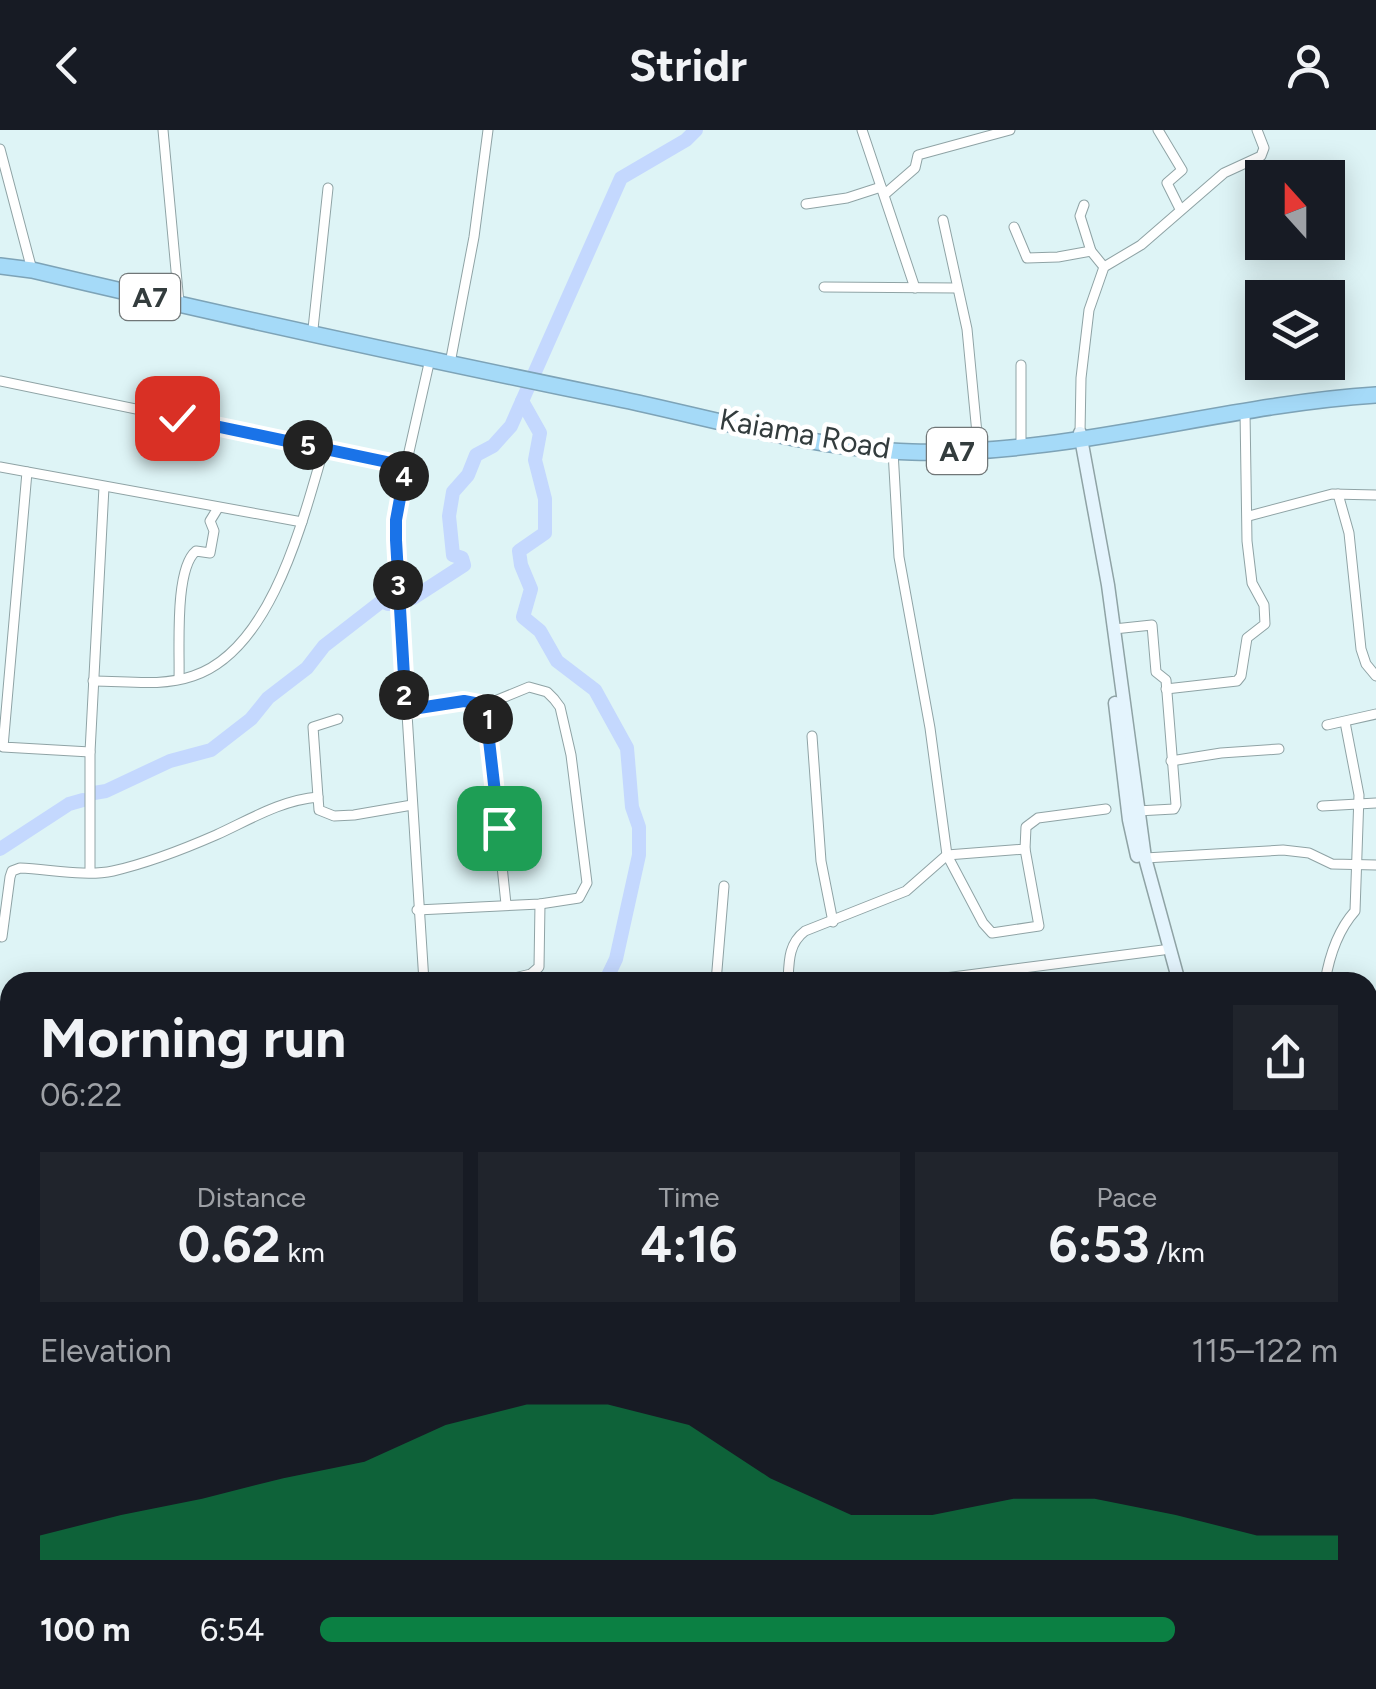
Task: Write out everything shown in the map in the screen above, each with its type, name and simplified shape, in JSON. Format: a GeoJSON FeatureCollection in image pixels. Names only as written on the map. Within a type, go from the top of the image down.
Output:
{"type":"FeatureCollection","features":[{"type":"Feature","properties":{"kind":"highway","name":"Kaiama Road"},"geometry":{"type":"LineString","coordinates":[[0,266],[451,358],[795,438],[893,450],[986,450],[1376,392]]}},
{"type":"Feature","properties":{"kind":"highway","name":"Kaiama Road"},"geometry":{"type":"LineString","coordinates":[[306,329],[430,359],[796,431],[887,444],[978,444],[1078,437],[1309,396],[1376,392]]}},
{"type":"Feature","properties":{"kind":"street"},"geometry":{"type":"LineString","coordinates":[[163,130],[180,302]]}},
{"type":"Feature","properties":{"kind":"street"},"geometry":{"type":"LineString","coordinates":[[451,358],[472,252],[488,130]]}},
{"type":"Feature","properties":{"kind":"street"},"geometry":{"type":"LineString","coordinates":[[862,130],[915,288]]}},
{"type":"Feature","properties":{"kind":"street"},"geometry":{"type":"LineString","coordinates":[[806,204],[883,191],[916,168],[918,155],[1010,130]]}},
{"type":"Feature","properties":{"kind":"street"},"geometry":{"type":"LineString","coordinates":[[1158,130],[1182,170],[1168,183],[1180,208]]}},
{"type":"Feature","properties":{"kind":"street"},"geometry":{"type":"LineString","coordinates":[[1172,972],[1147,900],[1129,820],[1102,588],[1078,437],[1082,378],[1089,310],[1104,268],[1141,246],[1224,173],[1261,156],[1264,148],[1257,130]]}},
{"type":"Feature","properties":{"kind":"street"},"geometry":{"type":"LineString","coordinates":[[0,149],[32,270]]}},
{"type":"Feature","properties":{"kind":"street"},"geometry":{"type":"LineString","coordinates":[[306,329],[328,188]]}},
{"type":"Feature","properties":{"kind":"street"},"geometry":{"type":"LineString","coordinates":[[1084,206],[1080,216],[1091,251],[1104,268]]}},
{"type":"Feature","properties":{"kind":"street"},"geometry":{"type":"LineString","coordinates":[[943,220],[966,329],[978,444]]}},
{"type":"Feature","properties":{"kind":"street"},"geometry":{"type":"LineString","coordinates":[[1014,227],[1028,258],[1091,251]]}},
{"type":"Feature","properties":{"kind":"street"},"geometry":{"type":"LineString","coordinates":[[824,287],[957,288]]}},
{"type":"Feature","properties":{"kind":"street"},"geometry":{"type":"LineString","coordinates":[[423,972],[396,520],[430,359]]}},
{"type":"Feature","properties":{"kind":"street"},"geometry":{"type":"LineString","coordinates":[[1021,441],[1022,365]]}},
{"type":"Feature","properties":{"kind":"street"},"geometry":{"type":"LineString","coordinates":[[0,381],[406,466]]}},
{"type":"Feature","properties":{"kind":"street"},"geometry":{"type":"LineString","coordinates":[[1166,689],[1240,678],[1247,638],[1264,624],[1266,613],[1252,583],[1247,541],[1246,412]]}},
{"type":"Feature","properties":{"kind":"street"},"geometry":{"type":"LineString","coordinates":[[1078,437],[1114,630],[1145,858],[1174,972]]}},
{"type":"Feature","properties":{"kind":"street"},"geometry":{"type":"LineString","coordinates":[[94,681],[135,684],[179,680],[213,666],[247,635],[287,564],[324,448]]}},
{"type":"Feature","properties":{"kind":"street"},"geometry":{"type":"LineString","coordinates":[[893,450],[899,557],[930,728],[947,855],[992,933],[1039,926],[1025,850],[1026,828],[1038,818],[1106,809]]}},
{"type":"Feature","properties":{"kind":"street"},"geometry":{"type":"LineString","coordinates":[[0,467],[302,522]]}},
{"type":"Feature","properties":{"kind":"street"},"geometry":{"type":"LineString","coordinates":[[27,472],[3,747],[90,752]]}},
{"type":"Feature","properties":{"kind":"street"},"geometry":{"type":"LineString","coordinates":[[90,872],[90,752],[104,487]]}},
{"type":"Feature","properties":{"kind":"street"},"geometry":{"type":"LineString","coordinates":[[1249,516],[1338,494],[1376,495]]}},
{"type":"Feature","properties":{"kind":"street"},"geometry":{"type":"LineString","coordinates":[[1338,494],[1350,533],[1362,649],[1366,664],[1376,676]]}},
{"type":"Feature","properties":{"kind":"street"},"geometry":{"type":"LineString","coordinates":[[179,680],[181,603],[187,563],[196,551],[210,553],[214,531],[210,521],[218,508]]}},
{"type":"Feature","properties":{"kind":"street"},"geometry":{"type":"LineString","coordinates":[[1114,630],[1152,625],[1156,672],[1166,680],[1176,804],[1174,810],[1137,811]]}},
{"type":"Feature","properties":{"kind":"street"},"geometry":{"type":"LineString","coordinates":[[406,710],[464,701],[485,705],[529,687],[547,692],[560,707],[571,755],[587,883],[586,892],[579,898],[540,904],[418,910]]}},
{"type":"Feature","properties":{"kind":"street"},"geometry":{"type":"LineString","coordinates":[[485,705],[506,904]]}},
{"type":"Feature","properties":{"kind":"street"},"geometry":{"type":"LineString","coordinates":[[1327,725],[1376,714]]}},
{"type":"Feature","properties":{"kind":"street"},"geometry":{"type":"LineString","coordinates":[[338,719],[316,724],[312,730],[319,810],[334,816],[412,805]]}},
{"type":"Feature","properties":{"kind":"street"},"geometry":{"type":"LineString","coordinates":[[1327,972],[1330,956],[1355,911],[1356,774],[1345,722]]}},
{"type":"Feature","properties":{"kind":"street"},"geometry":{"type":"LineString","coordinates":[[812,736],[821,861],[833,922]]}},
{"type":"Feature","properties":{"kind":"street"},"geometry":{"type":"LineString","coordinates":[[1171,761],[1279,749]]}},
{"type":"Feature","properties":{"kind":"street"},"geometry":{"type":"LineString","coordinates":[[2,937],[12,871],[20,868],[106,872],[210,838],[296,800],[318,797]]}},
{"type":"Feature","properties":{"kind":"street"},"geometry":{"type":"LineString","coordinates":[[1322,806],[1376,803]]}},
{"type":"Feature","properties":{"kind":"street"},"geometry":{"type":"LineString","coordinates":[[788,972],[789,953],[796,938],[805,931],[906,890],[947,855],[1025,850]]}},
{"type":"Feature","properties":{"kind":"street"},"geometry":{"type":"LineString","coordinates":[[1145,858],[1284,850],[1309,853],[1332,864],[1376,865]]}},
{"type":"Feature","properties":{"kind":"street"},"geometry":{"type":"LineString","coordinates":[[717,972],[724,886]]}},
{"type":"Feature","properties":{"kind":"street"},"geometry":{"type":"LineString","coordinates":[[533,972],[538,967],[540,904]]}},
{"type":"Feature","properties":{"kind":"street"},"geometry":{"type":"LineString","coordinates":[[992,972],[1163,950]]}},
{"type":"Feature","properties":{"kind":"waterway"},"geometry":{"type":"LineString","coordinates":[[94,793],[170,761],[211,750],[307,668],[324,646],[382,601],[388,604],[391,582],[406,581],[413,598],[464,565],[462,558],[453,555],[449,516],[453,492],[468,475],[476,455],[493,446],[511,426],[621,178],[686,140],[696,130]]}},
{"type":"Feature","properties":{"kind":"waterway"},"geometry":{"type":"LineString","coordinates":[[522,401],[540,433],[535,460],[545,499],[545,533],[519,551],[531,589],[523,617],[540,631],[557,661],[595,690],[627,748],[632,807],[639,827],[639,855],[610,972]]}},
{"type":"Feature","properties":{"kind":"waterway"},"geometry":{"type":"LineString","coordinates":[[0,849],[69,804],[83,800]]}},
{"type":"Feature","properties":{"kind":"route"},"geometry":{"type":"LineString","coordinates":[[177,418],[406,466],[396,540],[406,710],[464,701],[485,705],[499,828]]}}]}
